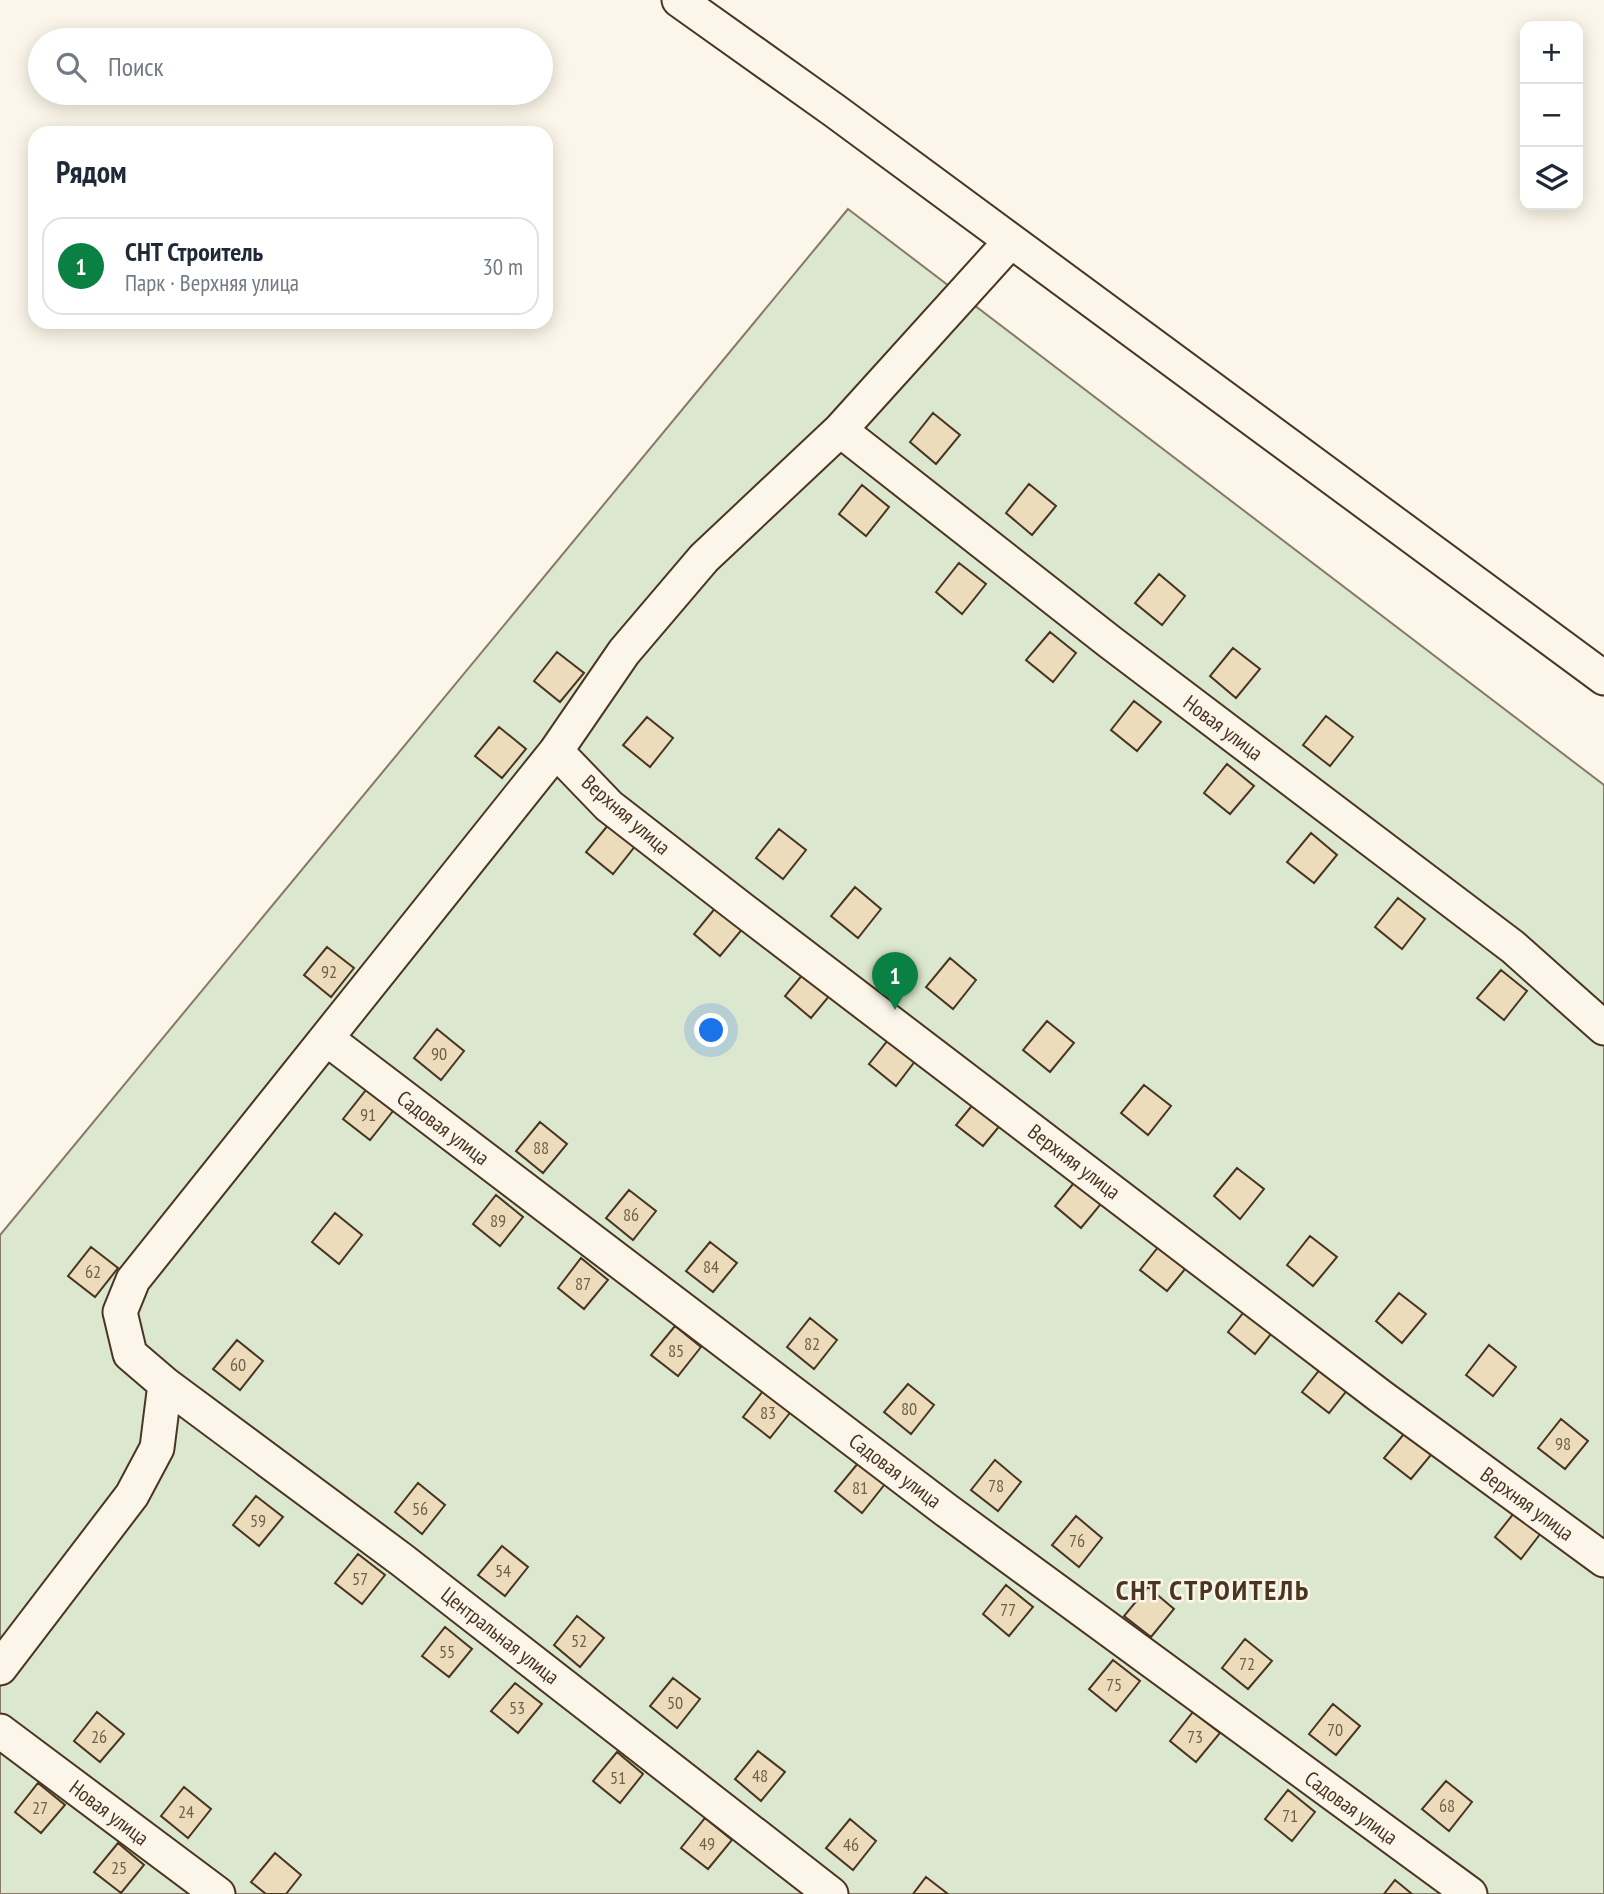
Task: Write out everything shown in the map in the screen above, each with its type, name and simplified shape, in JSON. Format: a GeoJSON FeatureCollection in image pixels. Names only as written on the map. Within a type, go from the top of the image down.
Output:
{"type":"FeatureCollection","features":[{"type":"Feature","properties":{"kind":"street"},"geometry":{"type":"LineString","coordinates":[[679,0],[1604,677]]}},
{"type":"Feature","properties":{"kind":"street","name":"Центральная улица"},"geometry":{"type":"LineString","coordinates":[[831,1894],[402,1560],[165,1384],[130,1354],[120,1312],[133,1280],[556,751],[624,652],[704,558],[840,430],[1011,241]]}},
{"type":"Feature","properties":{"kind":"street","name":"Новая улица"},"geometry":{"type":"LineString","coordinates":[[840,430],[1110,642],[1513,947],[1604,1028]]}},
{"type":"Feature","properties":{"kind":"street","name":"Верхняя улица"},"geometry":{"type":"LineString","coordinates":[[556,751],[609,806],[732,902],[1380,1396],[1604,1560]]}},
{"type":"Feature","properties":{"kind":"street","name":"Садовая улица"},"geometry":{"type":"LineString","coordinates":[[327,1039],[957,1519],[1470,1894]]}},
{"type":"Feature","properties":{"kind":"street"},"geometry":{"type":"LineString","coordinates":[[0,1668],[132,1495],[157,1448],[165,1384]]}},
{"type":"Feature","properties":{"kind":"street","name":"Новая улица"},"geometry":{"type":"LineString","coordinates":[[0,1731],[218,1894]]}},
{"type":"Feature","properties":{"kind":"green space","name":"СНТ СТРОИТЕЛЬ"},"geometry":{"type":"Polygon","coordinates":[[[848,209],[1604,785],[1604,1894],[0,1894],[0,1235],[848,209]]]}},
{"type":"Feature","properties":{"kind":"building"},"geometry":{"type":"Polygon","coordinates":[[[933,413],[960,435],[936,464],[910,442],[933,413]]]}},
{"type":"Feature","properties":{"kind":"building"},"geometry":{"type":"Polygon","coordinates":[[[1029,484],[1056,506],[1032,535],[1006,513],[1029,484]]]}},
{"type":"Feature","properties":{"kind":"building"},"geometry":{"type":"Polygon","coordinates":[[[862,485],[889,507],[866,536],[839,514],[862,485]]]}},
{"type":"Feature","properties":{"kind":"building"},"geometry":{"type":"Polygon","coordinates":[[[959,563],[986,584],[962,614],[936,592],[959,563]]]}},
{"type":"Feature","properties":{"kind":"building"},"geometry":{"type":"Polygon","coordinates":[[[1159,574],[1185,596],[1162,625],[1135,603],[1159,574]]]}},
{"type":"Feature","properties":{"kind":"building"},"geometry":{"type":"Polygon","coordinates":[[[1050,632],[1076,653],[1053,682],[1026,660],[1050,632]]]}},
{"type":"Feature","properties":{"kind":"building"},"geometry":{"type":"Polygon","coordinates":[[[1233,648],[1260,669],[1236,698],[1210,676],[1233,648]]]}},
{"type":"Feature","properties":{"kind":"building"},"geometry":{"type":"Polygon","coordinates":[[[557,652],[584,673],[560,702],[534,681],[557,652]]]}},
{"type":"Feature","properties":{"kind":"building"},"geometry":{"type":"Polygon","coordinates":[[[1134,701],[1161,722],[1137,751],[1111,730],[1134,701]]]}},
{"type":"Feature","properties":{"kind":"building"},"geometry":{"type":"Polygon","coordinates":[[[1326,716],[1353,737],[1330,766],[1303,745],[1326,716]]]}},
{"type":"Feature","properties":{"kind":"building"},"geometry":{"type":"Polygon","coordinates":[[[647,717],[673,738],[650,767],[623,745],[647,717]]]}},
{"type":"Feature","properties":{"kind":"building"},"geometry":{"type":"Polygon","coordinates":[[[499,727],[526,749],[502,778],[475,756],[499,727]]]}},
{"type":"Feature","properties":{"kind":"building"},"geometry":{"type":"Polygon","coordinates":[[[1227,764],[1254,786],[1230,814],[1204,793],[1227,764]]]}},
{"type":"Feature","properties":{"kind":"building"},"geometry":{"type":"Polygon","coordinates":[[[609,824],[636,845],[613,874],[586,852],[609,824]]]}},
{"type":"Feature","properties":{"kind":"building"},"geometry":{"type":"Polygon","coordinates":[[[779,829],[806,850],[783,879],[756,858],[779,829]]]}},
{"type":"Feature","properties":{"kind":"building"},"geometry":{"type":"Polygon","coordinates":[[[1311,833],[1337,855],[1314,883],[1287,862],[1311,833]]]}},
{"type":"Feature","properties":{"kind":"building"},"geometry":{"type":"Polygon","coordinates":[[[855,887],[881,909],[858,938],[831,916],[855,887]]]}},
{"type":"Feature","properties":{"kind":"building"},"geometry":{"type":"Polygon","coordinates":[[[1398,898],[1425,919],[1402,949],[1375,927],[1398,898]]]}},
{"type":"Feature","properties":{"kind":"building"},"geometry":{"type":"Polygon","coordinates":[[[717,906],[744,927],[720,956],[694,934],[717,906]]]}},
{"type":"Feature","properties":{"kind":"building"},"geometry":{"type":"Polygon","coordinates":[[[327,947],[354,968],[331,997],[304,975],[327,947]]]}},
{"type":"Feature","properties":{"kind":"building"},"geometry":{"type":"Polygon","coordinates":[[[950,958],[976,980],[953,1009],[926,987],[950,958]]]}},
{"type":"Feature","properties":{"kind":"building"},"geometry":{"type":"Polygon","coordinates":[[[808,968],[835,989],[811,1018],[785,996],[808,968]]]}},
{"type":"Feature","properties":{"kind":"building"},"geometry":{"type":"Polygon","coordinates":[[[1501,970],[1527,991],[1504,1020],[1477,998],[1501,970]]]}},
{"type":"Feature","properties":{"kind":"building"},"geometry":{"type":"Polygon","coordinates":[[[1047,1021],[1074,1043],[1050,1072],[1023,1050],[1047,1021]]]}},
{"type":"Feature","properties":{"kind":"building"},"geometry":{"type":"Polygon","coordinates":[[[437,1029],[464,1051],[441,1080],[414,1058],[437,1029]]]}},
{"type":"Feature","properties":{"kind":"building"},"geometry":{"type":"Polygon","coordinates":[[[892,1035],[919,1056],[896,1086],[869,1064],[892,1035]]]}},
{"type":"Feature","properties":{"kind":"building"},"geometry":{"type":"Polygon","coordinates":[[[1144,1085],[1171,1106],[1148,1135],[1121,1113],[1144,1085]]]}},
{"type":"Feature","properties":{"kind":"building"},"geometry":{"type":"Polygon","coordinates":[[[366,1090],[393,1111],[370,1140],[343,1119],[366,1090]]]}},
{"type":"Feature","properties":{"kind":"building"},"geometry":{"type":"Polygon","coordinates":[[[980,1096],[1007,1117],[983,1146],[956,1125],[980,1096]]]}},
{"type":"Feature","properties":{"kind":"building"},"geometry":{"type":"Polygon","coordinates":[[[540,1122],[567,1144],[543,1173],[516,1151],[540,1122]]]}},
{"type":"Feature","properties":{"kind":"building"},"geometry":{"type":"Polygon","coordinates":[[[1237,1168],[1264,1189],[1240,1219],[1214,1196],[1237,1168]]]}},
{"type":"Feature","properties":{"kind":"building"},"geometry":{"type":"Polygon","coordinates":[[[1078,1178],[1105,1199],[1081,1228],[1055,1206],[1078,1178]]]}},
{"type":"Feature","properties":{"kind":"building"},"geometry":{"type":"Polygon","coordinates":[[[629,1190],[656,1211],[633,1240],[606,1218],[629,1190]]]}},
{"type":"Feature","properties":{"kind":"building"},"geometry":{"type":"Polygon","coordinates":[[[496,1195],[523,1217],[500,1246],[473,1224],[496,1195]]]}},
{"type":"Feature","properties":{"kind":"building"},"geometry":{"type":"Polygon","coordinates":[[[335,1213],[362,1235],[339,1264],[312,1242],[335,1213]]]}},
{"type":"Feature","properties":{"kind":"building"},"geometry":{"type":"Polygon","coordinates":[[[1310,1236],[1337,1257],[1313,1286],[1287,1265],[1310,1236]]]}},
{"type":"Feature","properties":{"kind":"building"},"geometry":{"type":"Polygon","coordinates":[[[1163,1241],[1190,1263],[1167,1291],[1140,1270],[1163,1241]]]}},
{"type":"Feature","properties":{"kind":"building"},"geometry":{"type":"Polygon","coordinates":[[[710,1242],[737,1263],[713,1292],[686,1271],[710,1242]]]}},
{"type":"Feature","properties":{"kind":"building"},"geometry":{"type":"Polygon","coordinates":[[[91,1247],[118,1268],[95,1297],[68,1276],[91,1247]]]}},
{"type":"Feature","properties":{"kind":"building"},"geometry":{"type":"Polygon","coordinates":[[[581,1258],[608,1280],[584,1309],[558,1288],[581,1258]]]}},
{"type":"Feature","properties":{"kind":"building"},"geometry":{"type":"Polygon","coordinates":[[[1399,1293],[1426,1314],[1402,1343],[1376,1321],[1399,1293]]]}},
{"type":"Feature","properties":{"kind":"building"},"geometry":{"type":"Polygon","coordinates":[[[1251,1303],[1278,1325],[1255,1354],[1228,1332],[1251,1303]]]}},
{"type":"Feature","properties":{"kind":"building"},"geometry":{"type":"Polygon","coordinates":[[[810,1318],[837,1340],[814,1369],[787,1347],[810,1318]]]}},
{"type":"Feature","properties":{"kind":"building"},"geometry":{"type":"Polygon","coordinates":[[[675,1326],[701,1347],[678,1376],[651,1355],[675,1326]]]}},
{"type":"Feature","properties":{"kind":"building"},"geometry":{"type":"Polygon","coordinates":[[[237,1340],[263,1361],[240,1390],[213,1369],[237,1340]]]}},
{"type":"Feature","properties":{"kind":"building"},"geometry":{"type":"Polygon","coordinates":[[[1489,1345],[1516,1367],[1493,1396],[1466,1375],[1489,1345]]]}},
{"type":"Feature","properties":{"kind":"building"},"geometry":{"type":"Polygon","coordinates":[[[1325,1363],[1352,1384],[1329,1413],[1302,1392],[1325,1363]]]}},
{"type":"Feature","properties":{"kind":"building"},"geometry":{"type":"Polygon","coordinates":[[[908,1384],[934,1405],[911,1434],[884,1412],[908,1384]]]}},
{"type":"Feature","properties":{"kind":"building"},"geometry":{"type":"Polygon","coordinates":[[[766,1387],[793,1409],[770,1438],[743,1417],[766,1387]]]}},
{"type":"Feature","properties":{"kind":"building"},"geometry":{"type":"Polygon","coordinates":[[[1561,1419],[1588,1441],[1565,1469],[1538,1448],[1561,1419]]]}},
{"type":"Feature","properties":{"kind":"building"},"geometry":{"type":"Polygon","coordinates":[[[1408,1429],[1435,1450],[1411,1479],[1384,1458],[1408,1429]]]}},
{"type":"Feature","properties":{"kind":"building"},"geometry":{"type":"Polygon","coordinates":[[[995,1460],[1021,1482],[998,1511],[971,1490],[995,1460]]]}},
{"type":"Feature","properties":{"kind":"building"},"geometry":{"type":"Polygon","coordinates":[[[859,1462],[885,1484],[862,1513],[835,1491],[859,1462]]]}},
{"type":"Feature","properties":{"kind":"building"},"geometry":{"type":"Polygon","coordinates":[[[418,1483],[445,1505],[422,1534],[395,1512],[418,1483]]]}},
{"type":"Feature","properties":{"kind":"building"},"geometry":{"type":"Polygon","coordinates":[[[256,1496],[283,1517],[259,1546],[233,1525],[256,1496]]]}},
{"type":"Feature","properties":{"kind":"building"},"geometry":{"type":"Polygon","coordinates":[[[1518,1508],[1544,1529],[1521,1559],[1495,1537],[1518,1508]]]}},
{"type":"Feature","properties":{"kind":"building"},"geometry":{"type":"Polygon","coordinates":[[[1076,1516],[1102,1538],[1079,1567],[1052,1545],[1076,1516]]]}},
{"type":"Feature","properties":{"kind":"building"},"geometry":{"type":"Polygon","coordinates":[[[502,1546],[528,1567],[505,1596],[478,1575],[502,1546]]]}},
{"type":"Feature","properties":{"kind":"building"},"geometry":{"type":"Polygon","coordinates":[[[358,1554],[385,1575],[362,1604],[335,1583],[358,1554]]]}},
{"type":"Feature","properties":{"kind":"building"},"geometry":{"type":"Polygon","coordinates":[[[1006,1585],[1033,1607],[1009,1636],[983,1614],[1006,1585]]]}},
{"type":"Feature","properties":{"kind":"building"},"geometry":{"type":"Polygon","coordinates":[[[1148,1587],[1174,1609],[1151,1637],[1124,1616],[1148,1587]]]}},
{"type":"Feature","properties":{"kind":"building"},"geometry":{"type":"Polygon","coordinates":[[[577,1616],[604,1638],[580,1667],[554,1645],[577,1616]]]}},
{"type":"Feature","properties":{"kind":"building"},"geometry":{"type":"Polygon","coordinates":[[[445,1627],[472,1649],[449,1677],[422,1656],[445,1627]]]}},
{"type":"Feature","properties":{"kind":"building"},"geometry":{"type":"Polygon","coordinates":[[[1245,1639],[1272,1661],[1248,1689],[1222,1668],[1245,1639]]]}},
{"type":"Feature","properties":{"kind":"building"},"geometry":{"type":"Polygon","coordinates":[[[1113,1660],[1140,1681],[1116,1711],[1089,1689],[1113,1660]]]}},
{"type":"Feature","properties":{"kind":"building"},"geometry":{"type":"Polygon","coordinates":[[[673,1678],[700,1699],[677,1728],[650,1706],[673,1678]]]}},
{"type":"Feature","properties":{"kind":"building"},"geometry":{"type":"Polygon","coordinates":[[[515,1683],[542,1704],[518,1733],[491,1711],[515,1683]]]}},
{"type":"Feature","properties":{"kind":"building"},"geometry":{"type":"Polygon","coordinates":[[[1333,1704],[1360,1726],[1336,1755],[1309,1734],[1333,1704]]]}},
{"type":"Feature","properties":{"kind":"building"},"geometry":{"type":"Polygon","coordinates":[[[97,1712],[124,1734],[100,1762],[74,1741],[97,1712]]]}},
{"type":"Feature","properties":{"kind":"building"},"geometry":{"type":"Polygon","coordinates":[[[1193,1712],[1220,1733],[1196,1762],[1170,1741],[1193,1712]]]}},
{"type":"Feature","properties":{"kind":"building"},"geometry":{"type":"Polygon","coordinates":[[[758,1751],[785,1772],[761,1801],[735,1779],[758,1751]]]}},
{"type":"Feature","properties":{"kind":"building"},"geometry":{"type":"Polygon","coordinates":[[[617,1752],[643,1774],[620,1803],[593,1781],[617,1752]]]}},
{"type":"Feature","properties":{"kind":"building"},"geometry":{"type":"Polygon","coordinates":[[[1446,1781],[1472,1802],[1449,1831],[1422,1809],[1446,1781]]]}},
{"type":"Feature","properties":{"kind":"building"},"geometry":{"type":"Polygon","coordinates":[[[38,1783],[65,1805],[41,1833],[15,1812],[38,1783]]]}},
{"type":"Feature","properties":{"kind":"building"},"geometry":{"type":"Polygon","coordinates":[[[184,1787],[211,1809],[188,1838],[161,1816],[184,1787]]]}},
{"type":"Feature","properties":{"kind":"building"},"geometry":{"type":"Polygon","coordinates":[[[1288,1790],[1315,1812],[1292,1841],[1265,1819],[1288,1790]]]}},
{"type":"Feature","properties":{"kind":"building"},"geometry":{"type":"Polygon","coordinates":[[[705,1818],[732,1840],[708,1869],[681,1848],[705,1818]]]}},
{"type":"Feature","properties":{"kind":"building"},"geometry":{"type":"Polygon","coordinates":[[[850,1819],[876,1841],[853,1870],[826,1848],[850,1819]]]}},
{"type":"Feature","properties":{"kind":"building"},"geometry":{"type":"Polygon","coordinates":[[[118,1843],[144,1865],[121,1893],[94,1872],[118,1843]]]}},
{"type":"Feature","properties":{"kind":"building"},"geometry":{"type":"Polygon","coordinates":[[[275,1853],[301,1875],[286,1894],[266,1894],[251,1882],[275,1853]]]}},
{"type":"Feature","properties":{"kind":"building"},"geometry":{"type":"Polygon","coordinates":[[[926,1877],[948,1894],[913,1894],[926,1877]]]}},
{"type":"Feature","properties":{"kind":"building"},"geometry":{"type":"Polygon","coordinates":[[[1395,1880],[1412,1894],[1384,1894],[1395,1880]]]}},
{"type":"Feature","properties":{"kind":"place","name":"СНТ Строитель"},"geometry":{"type":"Point","coordinates":[895,1010]}},
{"type":"Feature","properties":{"kind":"district","name":"СНТ СТРОИТЕЛЬ"},"geometry":{"type":"Point","coordinates":[1213,1590]}}]}
